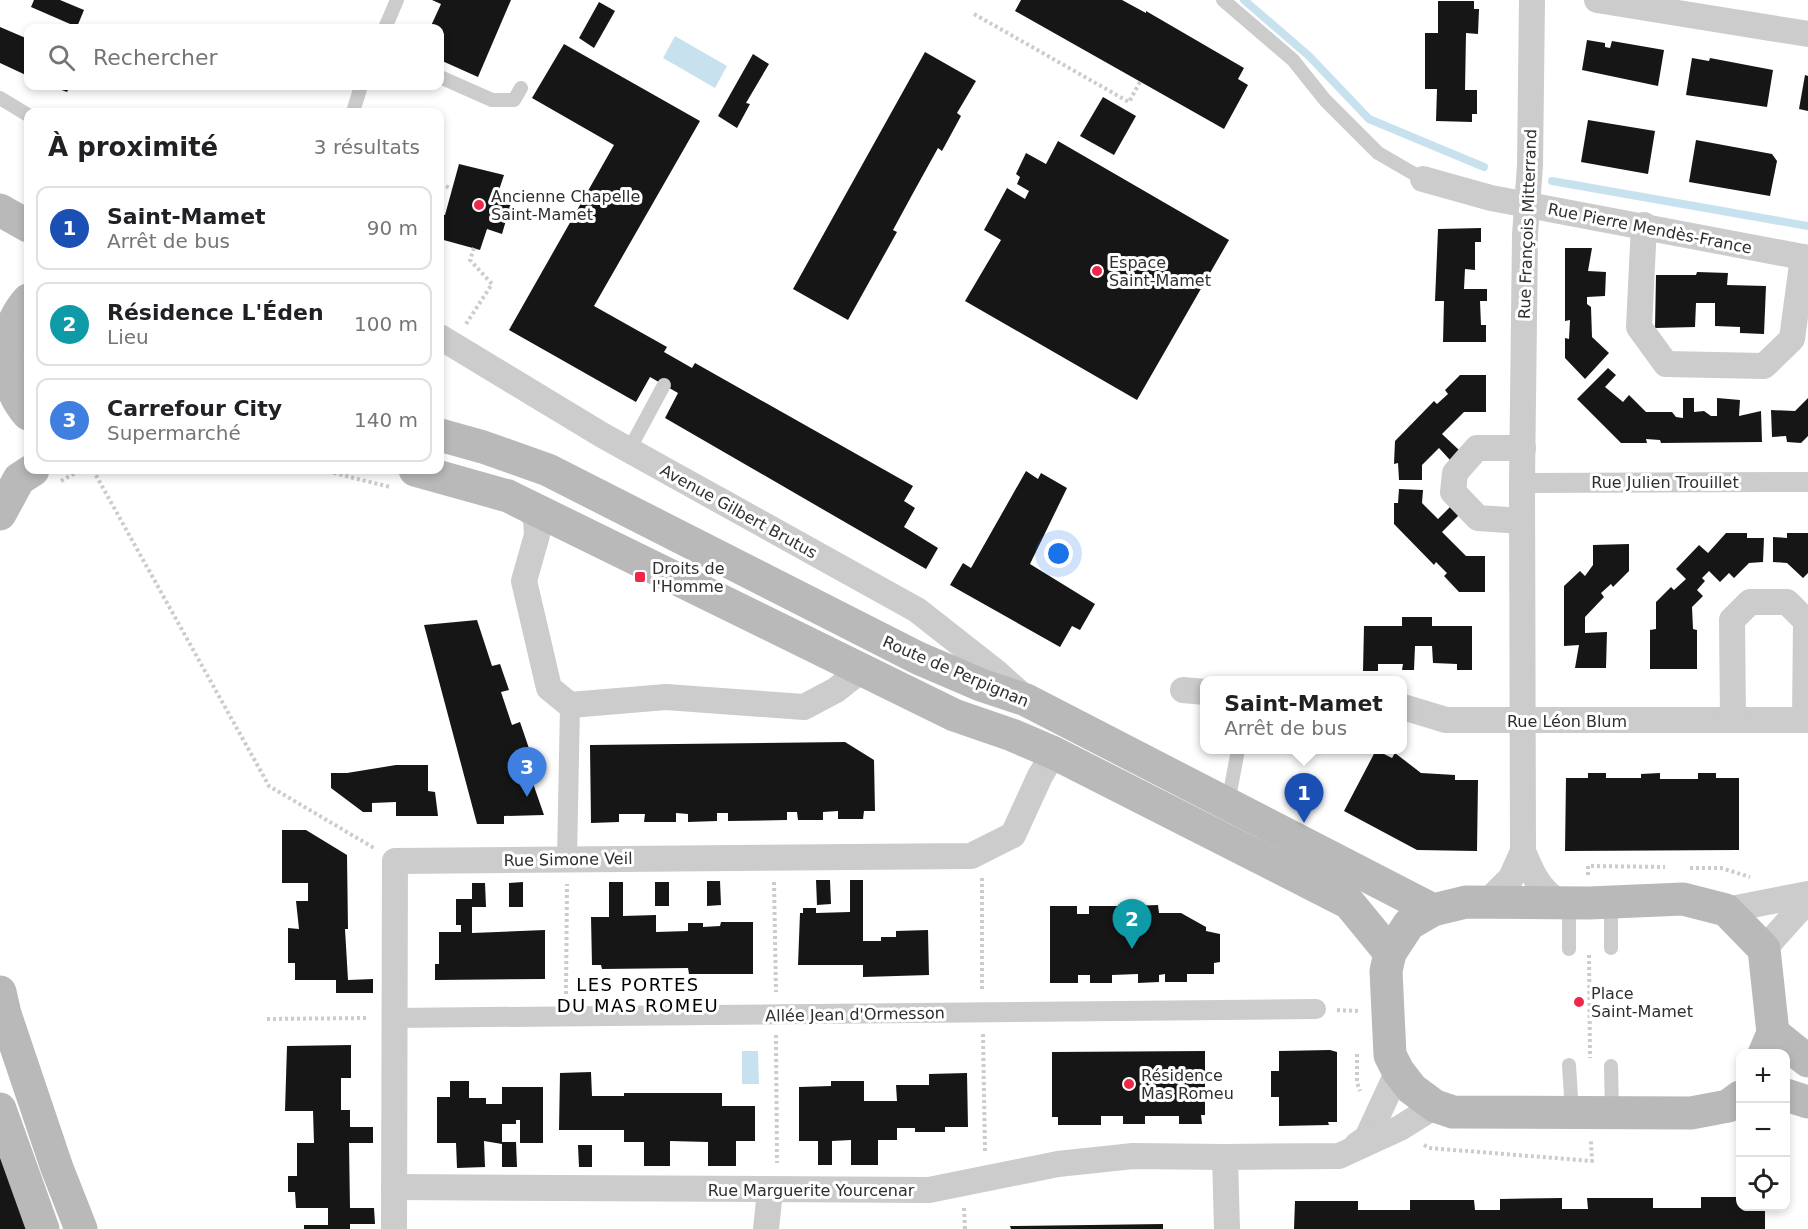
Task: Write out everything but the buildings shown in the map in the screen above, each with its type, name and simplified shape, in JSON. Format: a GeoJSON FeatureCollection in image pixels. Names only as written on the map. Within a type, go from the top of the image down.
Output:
{"type":"FeatureCollection","features":[{"type":"Feature","properties":{"kind":"main road"},"geometry":{"type":"LineString","coordinates":[[0,210],[24,224]]}},
{"type":"Feature","properties":{"kind":"main road"},"geometry":{"type":"LineString","coordinates":[[0,298],[10,382],[24,410]]}},
{"type":"Feature","properties":{"kind":"main road"},"geometry":{"type":"LineString","coordinates":[[5,353],[24,305]]}},
{"type":"Feature","properties":{"kind":"main road","name":"Route de Perpignan"},"geometry":{"type":"LineString","coordinates":[[444,436],[548,470],[918,658],[1026,700],[1433,910]]}},
{"type":"Feature","properties":{"kind":"main road"},"geometry":{"type":"LineString","coordinates":[[429,474],[508,496],[526,504],[954,715],[1012,735],[1054,753],[1349,903],[1390,953]]}},
{"type":"Feature","properties":{"kind":"main road"},"geometry":{"type":"LineString","coordinates":[[0,514],[19,479],[42,478]]}},
{"type":"Feature","properties":{"kind":"main road"},"geometry":{"type":"LineString","coordinates":[[1736,1100],[1728,1106],[1691,1113],[1453,1112],[1435,1106],[1412,1089],[1398,1071],[1390,1055],[1386,971],[1390,953],[1409,924],[1433,910],[1466,902],[1611,902],[1683,899],[1726,910],[1764,949],[1768,1043],[1808,1061]]}},
{"type":"Feature","properties":{"kind":"main road"},"geometry":{"type":"LineString","coordinates":[[0,992],[5,1014],[53,1157],[81,1229]]}},
{"type":"Feature","properties":{"kind":"main road"},"geometry":{"type":"LineString","coordinates":[[1790,1097],[1808,1102]]}},
{"type":"Feature","properties":{"kind":"main road"},"geometry":{"type":"LineString","coordinates":[[0,1109],[43,1229]]}},
{"type":"Feature","properties":{"kind":"street","name":"Rue François Mitterrand"},"geometry":{"type":"LineString","coordinates":[[1532,0],[1522,483],[1523,851],[1533,875],[1553,898],[1565,902]]}},
{"type":"Feature","properties":{"kind":"street"},"geometry":{"type":"LineString","coordinates":[[1598,0],[1808,34]]}},
{"type":"Feature","properties":{"kind":"street","name":"Rue Pierre Mendès-France"},"geometry":{"type":"LineString","coordinates":[[1423,179],[1527,205],[1806,257]]}},
{"type":"Feature","properties":{"kind":"street"},"geometry":{"type":"LineString","coordinates":[[1644,225],[1639,327],[1666,364],[1764,366],[1792,339],[1806,257]]}},
{"type":"Feature","properties":{"kind":"street","name":"Avenue Gilbert Brutus"},"geometry":{"type":"LineString","coordinates":[[446,341],[629,450],[917,610],[996,672],[1026,700]]}},
{"type":"Feature","properties":{"kind":"street"},"geometry":{"type":"LineString","coordinates":[[1522,521],[1478,518],[1453,492],[1455,473],[1477,448],[1523,448]]}},
{"type":"Feature","properties":{"kind":"street","name":"Rue Julien Trouillet"},"geometry":{"type":"LineString","coordinates":[[1522,483],[1808,482]]}},
{"type":"Feature","properties":{"kind":"street"},"geometry":{"type":"LineString","coordinates":[[526,504],[536,519],[537,534],[524,581],[549,688],[570,705],[666,697],[804,707],[836,690],[861,670]]}},
{"type":"Feature","properties":{"kind":"street","name":"Rue Léon Blum"},"geometry":{"type":"LineString","coordinates":[[1407,708],[1446,720],[1522,722],[1807,720],[1806,621],[1787,602],[1750,602],[1732,620],[1733,720]]}},
{"type":"Feature","properties":{"kind":"street"},"geometry":{"type":"LineString","coordinates":[[567,859],[570,705]]}},
{"type":"Feature","properties":{"kind":"street","name":"Rue Simone Veil"},"geometry":{"type":"LineString","coordinates":[[395,861],[971,856],[1012,835],[1040,776],[1054,753]]}},
{"type":"Feature","properties":{"kind":"street","name":"Rue François Mitterrand"},"geometry":{"type":"LineString","coordinates":[[1488,902],[1511,878],[1523,851]]}},
{"type":"Feature","properties":{"kind":"street"},"geometry":{"type":"LineString","coordinates":[[394,1229],[395,861]]}},
{"type":"Feature","properties":{"kind":"street"},"geometry":{"type":"LineString","coordinates":[[1726,910],[1808,894]]}},
{"type":"Feature","properties":{"kind":"street"},"geometry":{"type":"LineString","coordinates":[[1764,949],[1808,904]]}},
{"type":"Feature","properties":{"kind":"street","name":"Allée Jean d'Ormesson"},"geometry":{"type":"LineString","coordinates":[[394,1018],[1316,1009]]}},
{"type":"Feature","properties":{"kind":"street"},"geometry":{"type":"LineString","coordinates":[[1339,1156],[1368,1138],[1398,1071]]}},
{"type":"Feature","properties":{"kind":"street"},"geometry":{"type":"LineString","coordinates":[[1339,1156],[1400,1128],[1435,1106]]}},
{"type":"Feature","properties":{"kind":"street","name":"Rue Marguerite Yourcenar"},"geometry":{"type":"LineString","coordinates":[[394,1187],[774,1191],[929,1190],[1058,1164],[1133,1156],[1339,1156]]}},
{"type":"Feature","properties":{"kind":"street"},"geometry":{"type":"LineString","coordinates":[[1225,1157],[1227,1229]]}},
{"type":"Feature","properties":{"kind":"street"},"geometry":{"type":"LineString","coordinates":[[766,1229],[774,1191]]}},
{"type":"Feature","properties":{"kind":"lane"},"geometry":{"type":"LineString","coordinates":[[387,24],[397,0]]}},
{"type":"Feature","properties":{"kind":"lane"},"geometry":{"type":"LineString","coordinates":[[1223,0],[1293,60],[1325,100],[1378,153],[1423,179]]}},
{"type":"Feature","properties":{"kind":"lane"},"geometry":{"type":"LineString","coordinates":[[444,79],[492,100],[514,100],[521,88]]}},
{"type":"Feature","properties":{"kind":"lane"},"geometry":{"type":"LineString","coordinates":[[354,108],[360,90]]}},
{"type":"Feature","properties":{"kind":"lane"},"geometry":{"type":"LineString","coordinates":[[0,98],[24,113]]}},
{"type":"Feature","properties":{"kind":"lane"},"geometry":{"type":"LineString","coordinates":[[629,450],[664,385]]}},
{"type":"Feature","properties":{"kind":"lane"},"geometry":{"type":"LineString","coordinates":[[1228,803],[1237,754]]}},
{"type":"Feature","properties":{"kind":"lane"},"geometry":{"type":"LineString","coordinates":[[1565,902],[1569,949]]}},
{"type":"Feature","properties":{"kind":"lane"},"geometry":{"type":"LineString","coordinates":[[1611,902],[1611,948]]}},
{"type":"Feature","properties":{"kind":"lane"},"geometry":{"type":"LineString","coordinates":[[1569,1065],[1572,1113]]}},
{"type":"Feature","properties":{"kind":"lane"},"geometry":{"type":"LineString","coordinates":[[1611,1066],[1612,1113]]}},
{"type":"Feature","properties":{"kind":"path"},"geometry":{"type":"LineString","coordinates":[[974,14],[1129,102],[1140,82]]}},
{"type":"Feature","properties":{"kind":"path"},"geometry":{"type":"LineString","coordinates":[[444,186],[452,188]]}},
{"type":"Feature","properties":{"kind":"path"},"geometry":{"type":"LineString","coordinates":[[446,341],[492,284],[470,260],[474,248]]}},
{"type":"Feature","properties":{"kind":"path"},"geometry":{"type":"LineString","coordinates":[[42,478],[65,474]]}},
{"type":"Feature","properties":{"kind":"path"},"geometry":{"type":"LineString","coordinates":[[97,474],[269,786],[395,861]]}},
{"type":"Feature","properties":{"kind":"path"},"geometry":{"type":"LineString","coordinates":[[774,857],[776,1015],[774,1191]]}},
{"type":"Feature","properties":{"kind":"path"},"geometry":{"type":"LineString","coordinates":[[566,1016],[567,859]]}},
{"type":"Feature","properties":{"kind":"path"},"geometry":{"type":"LineString","coordinates":[[1358,999],[1358,1023]]}},
{"type":"Feature","properties":{"kind":"path"},"geometry":{"type":"LineString","coordinates":[[267,1019],[394,1018]]}},
{"type":"Feature","properties":{"kind":"path"},"geometry":{"type":"LineString","coordinates":[[1358,1046],[1357,1082],[1364,1103],[1379,1113]]}},
{"type":"Feature","properties":{"kind":"path"},"geometry":{"type":"LineString","coordinates":[[1400,1128],[1429,1148],[1592,1161]]}},
{"type":"Feature","properties":{"kind":"water"},"geometry":{"type":"Polygon","coordinates":[[[675,36],[727,66],[715,88],[663,58],[675,36]]]}},
{"type":"Feature","properties":{"kind":"water"},"geometry":{"type":"Polygon","coordinates":[[[742,1051],[758,1051],[759,1084],[742,1084],[742,1051]]]}},
{"type":"Feature","properties":{"kind":"waterway"},"geometry":{"type":"LineString","coordinates":[[1244,0],[1309,56],[1369,119],[1484,167]]}},
{"type":"Feature","properties":{"kind":"waterway"},"geometry":{"type":"LineString","coordinates":[[1552,181],[1808,226]]}},
{"type":"Feature","properties":{"kind":"place","name":"Ancienne Chapelle Saint-Mamet"},"geometry":{"type":"Point","coordinates":[479,205]}},
{"type":"Feature","properties":{"kind":"place","name":"Espace Saint-Mamet"},"geometry":{"type":"Point","coordinates":[1097,271]}},
{"type":"Feature","properties":{"kind":"place","name":"Droits de l'Homme"},"geometry":{"type":"Point","coordinates":[640,577]}},
{"type":"Feature","properties":{"kind":"place","name":"Carrefour City"},"geometry":{"type":"Point","coordinates":[527,797]}},
{"type":"Feature","properties":{"kind":"place","name":"Saint-Mamet"},"geometry":{"type":"Point","coordinates":[1304,823]}},
{"type":"Feature","properties":{"kind":"place","name":"Résidence L'Éden"},"geometry":{"type":"Point","coordinates":[1132,949]}},
{"type":"Feature","properties":{"kind":"place","name":"Place Saint-Mamet"},"geometry":{"type":"Point","coordinates":[1579,1002]}},
{"type":"Feature","properties":{"kind":"place","name":"Résidence Mas Romeu"},"geometry":{"type":"Point","coordinates":[1129,1084]}},
{"type":"Feature","properties":{"kind":"district","name":"LES PORTES DU MAS ROMEU"},"geometry":{"type":"Point","coordinates":[638,995]}}]}
